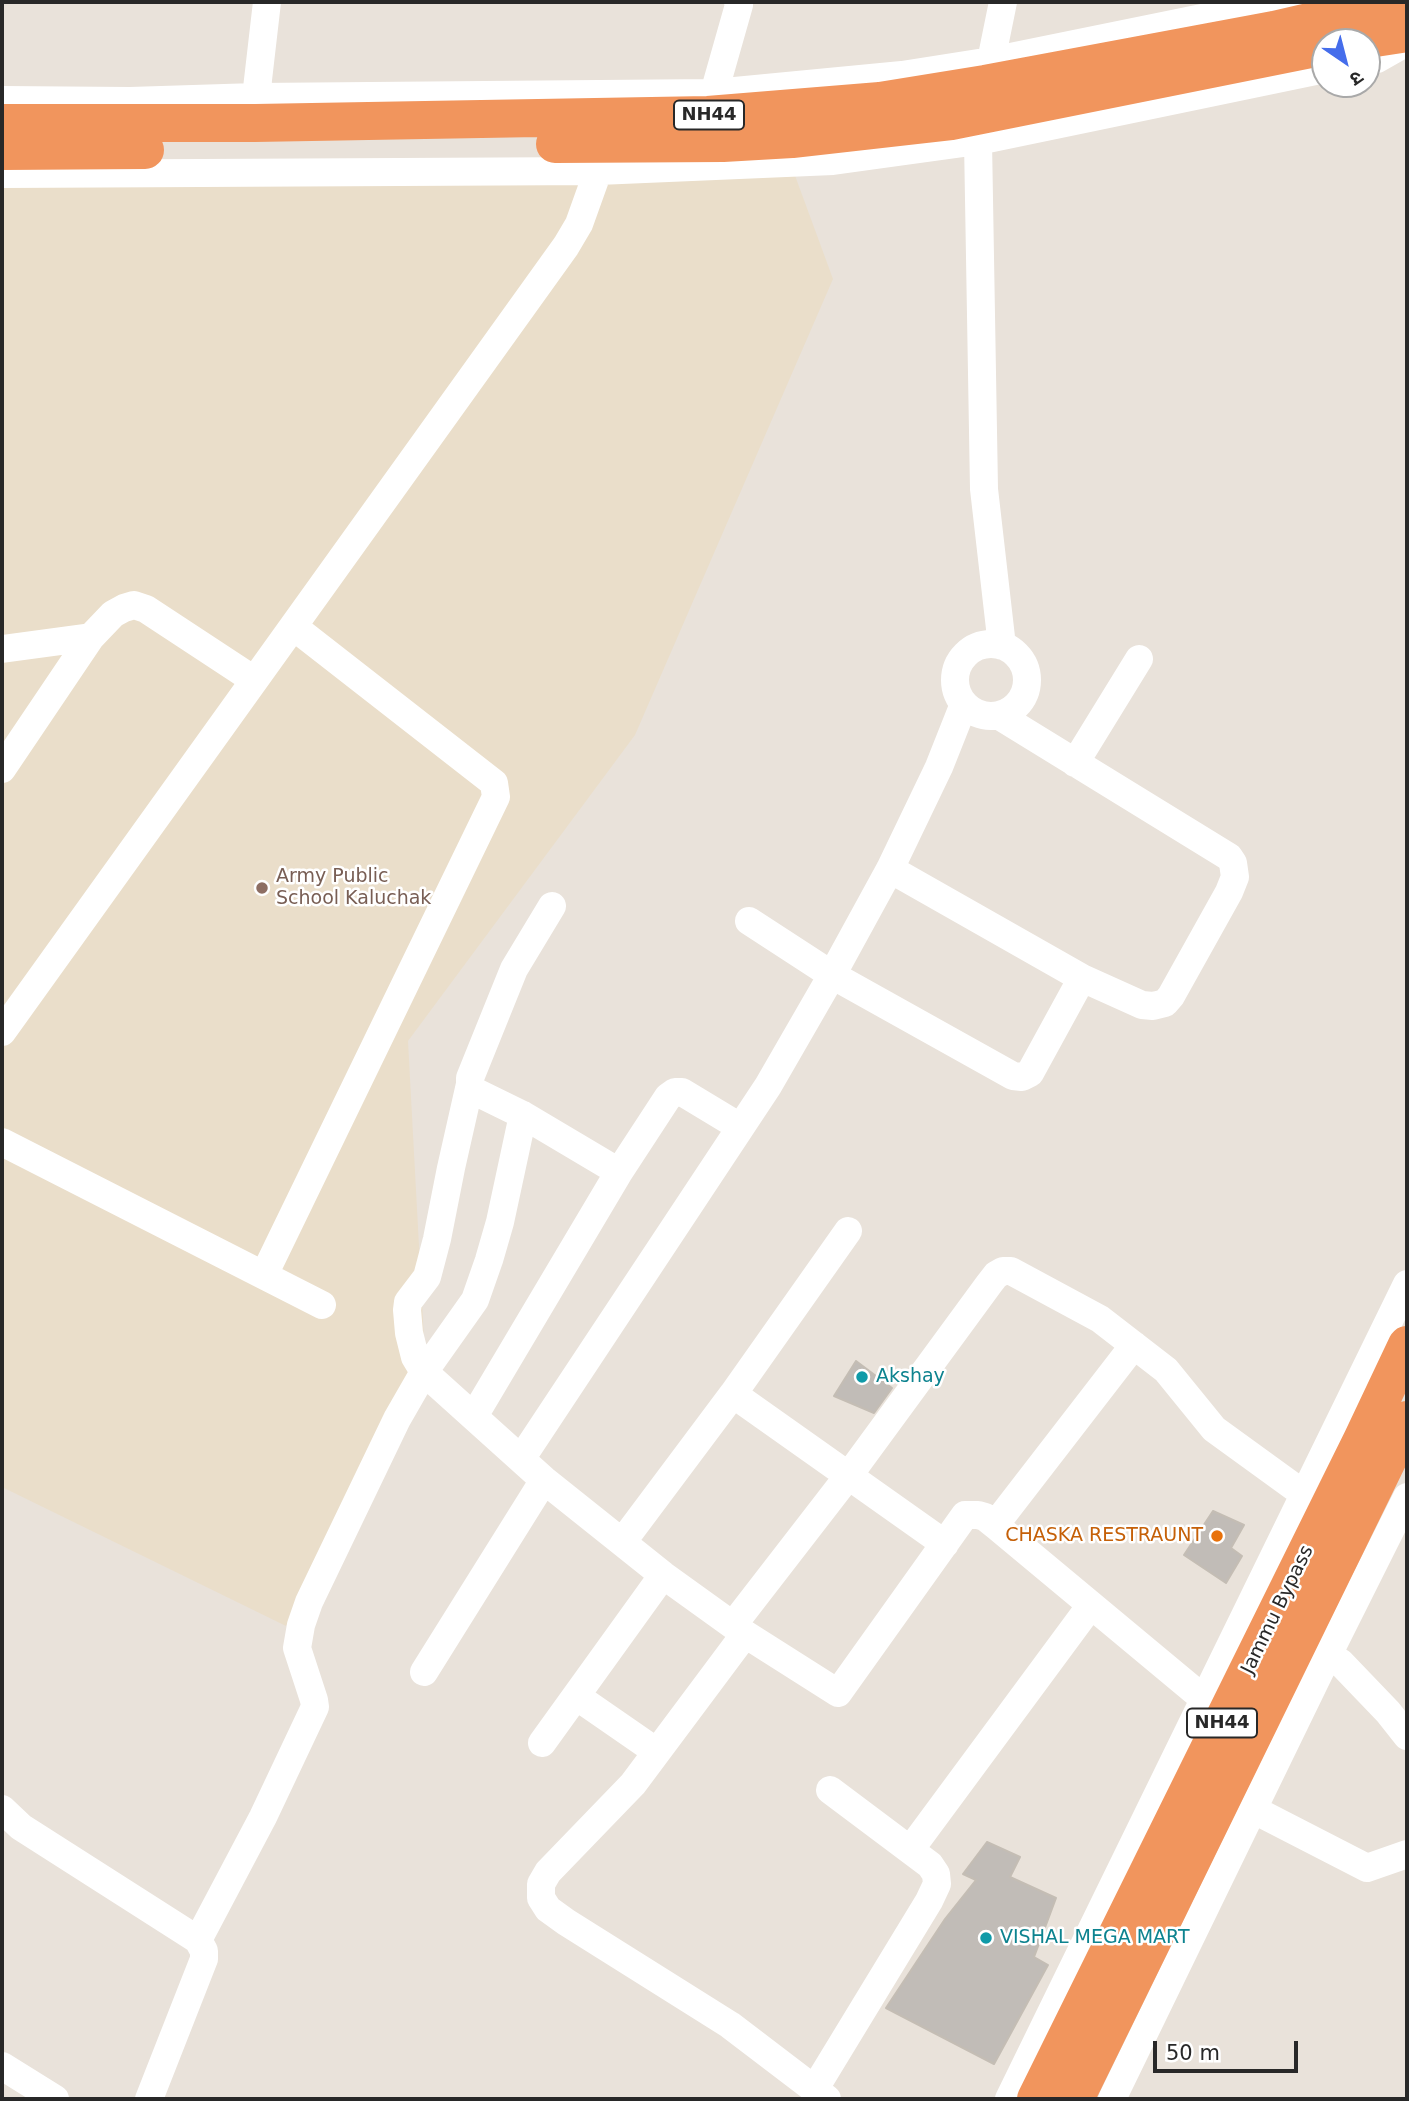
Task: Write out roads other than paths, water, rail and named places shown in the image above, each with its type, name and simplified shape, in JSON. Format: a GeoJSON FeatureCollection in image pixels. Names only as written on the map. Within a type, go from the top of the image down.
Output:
{"type":"FeatureCollection","features":[{"type":"Feature","properties":{"kind":"highway","name":"NH44"},"geometry":{"type":"LineString","coordinates":[[2,123],[255,123],[708,115],[853,103],[985,85],[1274,30],[1352,12],[1407,4]]}},
{"type":"Feature","properties":{"kind":"highway"},"geometry":{"type":"LineString","coordinates":[[1381,46],[1407,33]]}},
{"type":"Feature","properties":{"kind":"highway","name":"NH44"},"geometry":{"type":"LineString","coordinates":[[2,152],[723,143],[792,139],[951,121],[1311,49]]}},
{"type":"Feature","properties":{"kind":"highway","name":"Jammu Bypass"},"geometry":{"type":"LineString","coordinates":[[1035,2099],[1407,1345]]}},
{"type":"Feature","properties":{"kind":"highway","name":"Jammu Bypass"},"geometry":{"type":"LineString","coordinates":[[1075,2099],[1323,1652],[1407,1420]]}},
{"type":"Feature","properties":{"kind":"street"},"geometry":{"type":"LineString","coordinates":[[256,97],[267,2]]}},
{"type":"Feature","properties":{"kind":"street"},"geometry":{"type":"LineString","coordinates":[[714,93],[738,2]]}},
{"type":"Feature","properties":{"kind":"street"},"geometry":{"type":"LineString","coordinates":[[991,61],[1003,2]]}},
{"type":"Feature","properties":{"kind":"street"},"geometry":{"type":"LineString","coordinates":[[2,100],[130,101],[256,97],[714,93],[902,75],[991,61],[1207,17],[1298,2]]}},
{"type":"Feature","properties":{"kind":"street"},"geometry":{"type":"LineString","coordinates":[[1381,49],[1407,42]]}},
{"type":"Feature","properties":{"kind":"street"},"geometry":{"type":"LineString","coordinates":[[1381,55],[1407,57]]}},
{"type":"Feature","properties":{"kind":"street"},"geometry":{"type":"LineString","coordinates":[[2,174],[598,171],[833,161],[978,141],[1311,72]]}},
{"type":"Feature","properties":{"kind":"street"},"geometry":{"type":"LineString","coordinates":[[978,141],[984,489],[1002,646]]}},
{"type":"Feature","properties":{"kind":"street"},"geometry":{"type":"LineString","coordinates":[[4,1023],[295,627],[566,246],[579,224],[598,171]]}},
{"type":"Feature","properties":{"kind":"street"},"geometry":{"type":"LineString","coordinates":[[2,769],[91,637],[113,614],[124,608],[134,605],[146,609],[254,680]]}},
{"type":"Feature","properties":{"kind":"street"},"geometry":{"type":"LineString","coordinates":[[264,1275],[496,797],[494,783],[295,627]]}},
{"type":"Feature","properties":{"kind":"street"},"geometry":{"type":"LineString","coordinates":[[2,649],[91,637]]}},
{"type":"Feature","properties":{"kind":"street"},"geometry":{"type":"LineString","coordinates":[[990,644],[1013,651],[1026,670],[1027,682],[1018,704],[1009,711],[985,716],[964,704],[954,683],[960,660],[979,646],[990,644]]}},
{"type":"Feature","properties":{"kind":"street"},"geometry":{"type":"LineString","coordinates":[[1075,763],[1139,659]]}},
{"type":"Feature","properties":{"kind":"street"},"geometry":{"type":"LineString","coordinates":[[521,1459],[768,1086],[890,869],[939,768],[964,704]]}},
{"type":"Feature","properties":{"kind":"street"},"geometry":{"type":"LineString","coordinates":[[890,869],[1082,978],[1142,1004],[1153,1006],[1165,1003],[1171,996],[1229,892],[1235,877],[1233,863],[1229,857],[998,715]]}},
{"type":"Feature","properties":{"kind":"street"},"geometry":{"type":"LineString","coordinates":[[552,906],[508,981],[470,1078],[428,1277],[408,1302],[409,1333],[415,1357],[424,1372],[544,1480],[663,1575],[739,1629],[838,1693],[965,1516],[985,1517],[1204,1699]]}},
{"type":"Feature","properties":{"kind":"street"},"geometry":{"type":"LineString","coordinates":[[749,921],[832,975],[1013,1076],[1022,1077],[1030,1073],[1082,978]]}},
{"type":"Feature","properties":{"kind":"street"},"geometry":{"type":"LineString","coordinates":[[470,1084],[474,1091],[523,1115],[620,1172]]}},
{"type":"Feature","properties":{"kind":"street"},"geometry":{"type":"LineString","coordinates":[[474,1416],[668,1097],[675,1092],[682,1093],[740,1128]]}},
{"type":"Feature","properties":{"kind":"street"},"geometry":{"type":"LineString","coordinates":[[198,1940],[262,1817],[314,1707],[297,1648],[309,1602],[397,1419],[424,1372],[475,1300],[500,1222],[523,1115]]}},
{"type":"Feature","properties":{"kind":"street"},"geometry":{"type":"LineString","coordinates":[[2,1142],[322,1305]]}},
{"type":"Feature","properties":{"kind":"street"},"geometry":{"type":"LineString","coordinates":[[623,1541],[733,1394],[848,1231]]}},
{"type":"Feature","properties":{"kind":"street"},"geometry":{"type":"LineString","coordinates":[[830,1790],[930,1865],[936,1874],[937,1884],[820,2095],[730,2025],[566,1922],[548,1909],[541,1898],[541,1884],[548,1872],[633,1784],[739,1629],[996,1275],[1011,1271],[1100,1319],[1166,1370],[1214,1429],[1305,1495]]}},
{"type":"Feature","properties":{"kind":"street"},"geometry":{"type":"LineString","coordinates":[[1009,2099],[1407,1284]]}},
{"type":"Feature","properties":{"kind":"street"},"geometry":{"type":"LineString","coordinates":[[995,1525],[1134,1345]]}},
{"type":"Feature","properties":{"kind":"street"},"geometry":{"type":"LineString","coordinates":[[733,1394],[945,1544]]}},
{"type":"Feature","properties":{"kind":"street"},"geometry":{"type":"LineString","coordinates":[[425,1672],[544,1480]]}},
{"type":"Feature","properties":{"kind":"street"},"geometry":{"type":"LineString","coordinates":[[1129,2099],[1168,2002],[1323,1652],[1407,1497]]}},
{"type":"Feature","properties":{"kind":"street"},"geometry":{"type":"LineString","coordinates":[[542,1743],[663,1575]]}},
{"type":"Feature","properties":{"kind":"street"},"geometry":{"type":"LineString","coordinates":[[909,1850],[1091,1605]]}},
{"type":"Feature","properties":{"kind":"street"},"geometry":{"type":"LineString","coordinates":[[1323,1652],[1398,1704],[1407,1735]]}},
{"type":"Feature","properties":{"kind":"street"},"geometry":{"type":"LineString","coordinates":[[1112,2099],[1168,2002],[1262,1815],[1323,1652]]}},
{"type":"Feature","properties":{"kind":"street"},"geometry":{"type":"LineString","coordinates":[[576,1696],[657,1752]]}},
{"type":"Feature","properties":{"kind":"street"},"geometry":{"type":"LineString","coordinates":[[2,1809],[21,1827],[198,1940],[204,1951],[204,1959],[149,2099]]}},
{"type":"Feature","properties":{"kind":"street"},"geometry":{"type":"LineString","coordinates":[[1262,1815],[1367,1868],[1407,1854]]}},
{"type":"Feature","properties":{"kind":"street"},"geometry":{"type":"LineString","coordinates":[[2,2066],[55,2099]]}},
{"type":"Feature","properties":{"kind":"place","name":"Army Public School Kaluchak"},"geometry":{"type":"Point","coordinates":[262,888]}},
{"type":"Feature","properties":{"kind":"place","name":"Akshay"},"geometry":{"type":"Point","coordinates":[862,1377]}},
{"type":"Feature","properties":{"kind":"place","name":"CHASKA RESTRAUNT"},"geometry":{"type":"Point","coordinates":[1217,1536]}},
{"type":"Feature","properties":{"kind":"place","name":"VISHAL MEGA MART"},"geometry":{"type":"Point","coordinates":[986,1938]}}]}
